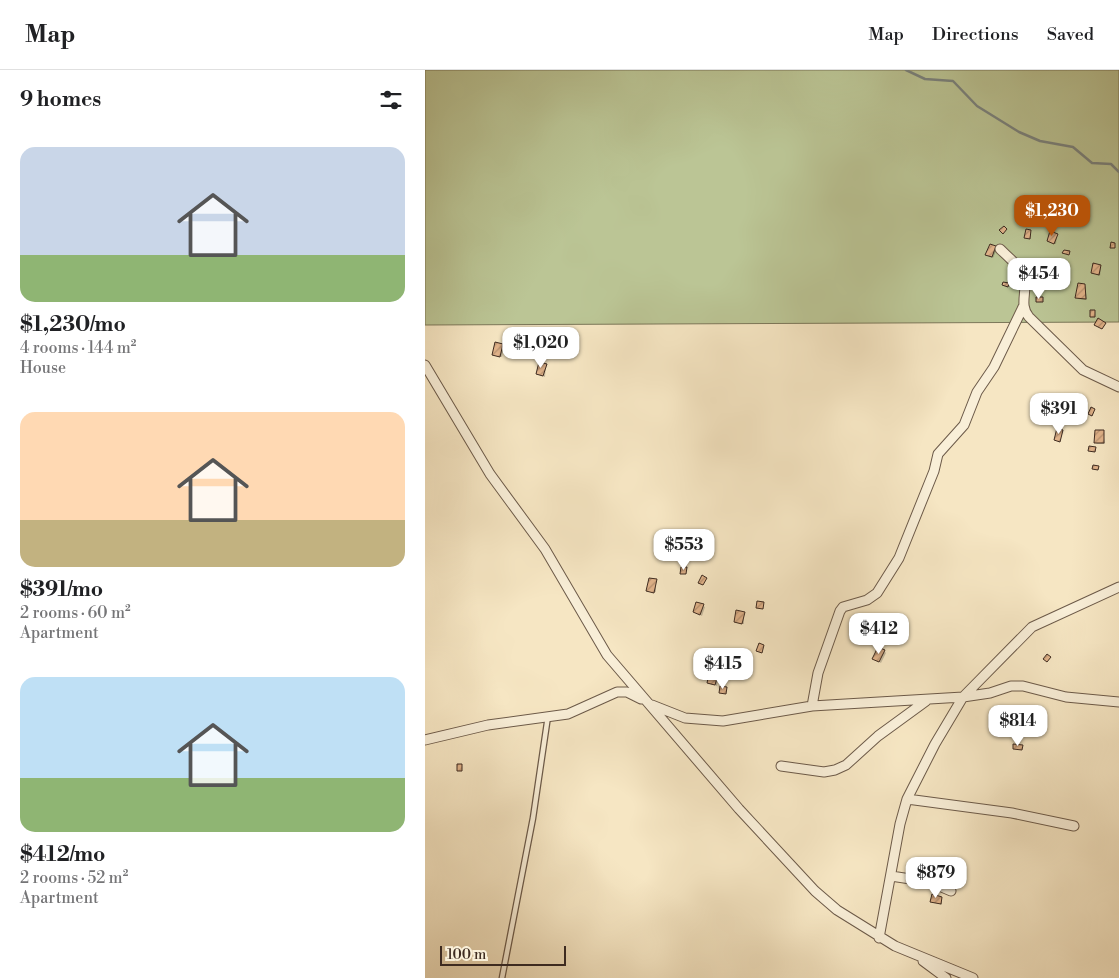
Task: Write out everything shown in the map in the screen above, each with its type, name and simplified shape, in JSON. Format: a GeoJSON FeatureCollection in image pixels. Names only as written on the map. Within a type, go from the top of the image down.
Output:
{"type":"FeatureCollection","features":[{"type":"Feature","properties":{"kind":"street"},"geometry":{"type":"LineString","coordinates":[[812,706],[818,674],[840,611],[843,607],[867,600],[877,593],[899,558],[934,471],[938,454],[964,425],[977,392],[994,367],[1023,307],[1025,287],[1023,275],[1000,249]]}},
{"type":"Feature","properties":{"kind":"street"},"geometry":{"type":"LineString","coordinates":[[1023,307],[1025,312],[1052,342],[1083,370],[1119,387]]}},
{"type":"Feature","properties":{"kind":"street"},"geometry":{"type":"LineString","coordinates":[[425,365],[489,474],[545,549],[607,655],[739,809],[815,891],[837,910],[879,938],[919,958],[946,978]]}},
{"type":"Feature","properties":{"kind":"street"},"geometry":{"type":"LineString","coordinates":[[879,938],[900,824],[907,800],[935,744],[963,697],[1032,627],[1119,587]]}},
{"type":"Feature","properties":{"kind":"street"},"geometry":{"type":"LineString","coordinates":[[425,740],[488,724],[568,714],[617,692],[632,694],[665,712],[685,718],[723,721],[812,706],[963,697],[1016,686],[1066,697],[1119,702]]}},
{"type":"Feature","properties":{"kind":"street"},"geometry":{"type":"LineString","coordinates":[[781,766],[824,772],[835,770],[845,765],[878,736],[928,699]]}},
{"type":"Feature","properties":{"kind":"street"},"geometry":{"type":"LineString","coordinates":[[907,800],[1012,813],[1074,826]]}},
{"type":"Feature","properties":{"kind":"street"},"geometry":{"type":"LineString","coordinates":[[891,876],[930,882],[951,891]]}},
{"type":"Feature","properties":{"kind":"street"},"geometry":{"type":"LineString","coordinates":[[919,958],[954,968],[973,978]]}},
{"type":"Feature","properties":{"kind":"lane"},"geometry":{"type":"LineString","coordinates":[[502,978],[533,818],[548,716]]}},
{"type":"Feature","properties":{"kind":"green space"},"geometry":{"type":"Polygon","coordinates":[[[425,70],[1119,70],[1119,322],[425,325],[425,70]]]}},
{"type":"Feature","properties":{"kind":"building"},"geometry":{"type":"Polygon","coordinates":[[[1026,199],[1035,202],[1033,208],[1024,205],[1026,199]]]}},
{"type":"Feature","properties":{"kind":"building"},"geometry":{"type":"Polygon","coordinates":[[[1004,226],[1007,229],[1003,234],[999,230],[1004,226]]]}},
{"type":"Feature","properties":{"kind":"building"},"geometry":{"type":"Polygon","coordinates":[[[1026,229],[1031,230],[1030,239],[1024,238],[1026,229]]]}},
{"type":"Feature","properties":{"kind":"building"},"geometry":{"type":"Polygon","coordinates":[[[1050,231],[1058,234],[1054,244],[1047,241],[1050,231]]]}},
{"type":"Feature","properties":{"kind":"building"},"geometry":{"type":"Polygon","coordinates":[[[1111,242],[1115,243],[1115,248],[1110,248],[1111,242]]]}},
{"type":"Feature","properties":{"kind":"building"},"geometry":{"type":"Polygon","coordinates":[[[990,244],[996,246],[992,257],[985,255],[990,244]]]}},
{"type":"Feature","properties":{"kind":"building"},"geometry":{"type":"Polygon","coordinates":[[[1064,250],[1070,251],[1069,255],[1062,253],[1064,250]]]}},
{"type":"Feature","properties":{"kind":"building"},"geometry":{"type":"Polygon","coordinates":[[[1093,263],[1101,265],[1099,275],[1091,273],[1093,263]]]}},
{"type":"Feature","properties":{"kind":"building"},"geometry":{"type":"Polygon","coordinates":[[[1054,266],[1062,269],[1058,279],[1050,276],[1054,266]]]}},
{"type":"Feature","properties":{"kind":"building"},"geometry":{"type":"Polygon","coordinates":[[[1003,282],[1009,283],[1008,287],[1002,285],[1003,282]]]}},
{"type":"Feature","properties":{"kind":"building"},"geometry":{"type":"Polygon","coordinates":[[[1078,283],[1085,284],[1086,299],[1075,298],[1078,283]]]}},
{"type":"Feature","properties":{"kind":"building"},"geometry":{"type":"Polygon","coordinates":[[[1036,297],[1043,297],[1043,302],[1036,302],[1036,297]]]}},
{"type":"Feature","properties":{"kind":"building"},"geometry":{"type":"Polygon","coordinates":[[[1090,310],[1095,310],[1095,317],[1090,317],[1090,310]]]}},
{"type":"Feature","properties":{"kind":"building"},"geometry":{"type":"Polygon","coordinates":[[[1098,318],[1106,323],[1102,329],[1094,325],[1098,318]]]}},
{"type":"Feature","properties":{"kind":"building"},"geometry":{"type":"Polygon","coordinates":[[[495,342],[503,344],[500,357],[492,355],[495,342]]]}},
{"type":"Feature","properties":{"kind":"building"},"geometry":{"type":"Polygon","coordinates":[[[539,362],[547,364],[543,376],[536,374],[539,362]]]}},
{"type":"Feature","properties":{"kind":"building"},"geometry":{"type":"Polygon","coordinates":[[[1091,407],[1095,409],[1092,416],[1088,414],[1091,407]]]}},
{"type":"Feature","properties":{"kind":"building"},"geometry":{"type":"Polygon","coordinates":[[[1057,428],[1063,430],[1060,442],[1054,440],[1057,428]]]}},
{"type":"Feature","properties":{"kind":"building"},"geometry":{"type":"Polygon","coordinates":[[[1095,430],[1104,430],[1104,443],[1094,443],[1095,430]]]}},
{"type":"Feature","properties":{"kind":"building"},"geometry":{"type":"Polygon","coordinates":[[[1089,446],[1096,447],[1095,452],[1088,451],[1089,446]]]}},
{"type":"Feature","properties":{"kind":"building"},"geometry":{"type":"Polygon","coordinates":[[[1093,465],[1099,466],[1098,470],[1092,469],[1093,465]]]}},
{"type":"Feature","properties":{"kind":"building"},"geometry":{"type":"Polygon","coordinates":[[[681,567],[687,567],[686,574],[680,574],[681,567]]]}},
{"type":"Feature","properties":{"kind":"building"},"geometry":{"type":"Polygon","coordinates":[[[702,575],[707,578],[703,585],[698,583],[702,575]]]}},
{"type":"Feature","properties":{"kind":"building"},"geometry":{"type":"Polygon","coordinates":[[[649,578],[657,579],[654,593],[646,591],[649,578]]]}},
{"type":"Feature","properties":{"kind":"building"},"geometry":{"type":"Polygon","coordinates":[[[757,601],[764,602],[763,609],[756,608],[757,601]]]}},
{"type":"Feature","properties":{"kind":"building"},"geometry":{"type":"Polygon","coordinates":[[[696,602],[704,604],[700,615],[693,612],[696,602]]]}},
{"type":"Feature","properties":{"kind":"building"},"geometry":{"type":"Polygon","coordinates":[[[736,610],[745,612],[742,624],[734,622],[736,610]]]}},
{"type":"Feature","properties":{"kind":"building"},"geometry":{"type":"Polygon","coordinates":[[[759,643],[764,645],[762,653],[756,651],[759,643]]]}},
{"type":"Feature","properties":{"kind":"building"},"geometry":{"type":"Polygon","coordinates":[[[878,647],[885,650],[879,662],[872,659],[878,647]]]}},
{"type":"Feature","properties":{"kind":"building"},"geometry":{"type":"Polygon","coordinates":[[[1047,654],[1051,657],[1047,662],[1043,659],[1047,654]]]}},
{"type":"Feature","properties":{"kind":"building"},"geometry":{"type":"Polygon","coordinates":[[[710,669],[719,671],[715,685],[707,683],[710,669]]]}},
{"type":"Feature","properties":{"kind":"building"},"geometry":{"type":"Polygon","coordinates":[[[720,686],[727,687],[726,694],[719,693],[720,686]]]}},
{"type":"Feature","properties":{"kind":"building"},"geometry":{"type":"Polygon","coordinates":[[[1013,744],[1023,745],[1022,750],[1013,749],[1013,744]]]}},
{"type":"Feature","properties":{"kind":"building"},"geometry":{"type":"Polygon","coordinates":[[[457,764],[462,764],[462,771],[457,771],[457,764]]]}},
{"type":"Feature","properties":{"kind":"building"},"geometry":{"type":"Polygon","coordinates":[[[932,894],[942,897],[941,904],[930,902],[932,894]]]}},
{"type":"Feature","properties":{"kind":"waterway"},"geometry":{"type":"LineString","coordinates":[[906,70],[925,79],[953,81],[977,106],[1019,132],[1040,141],[1073,147],[1092,163],[1111,164],[1119,172]]}}]}
